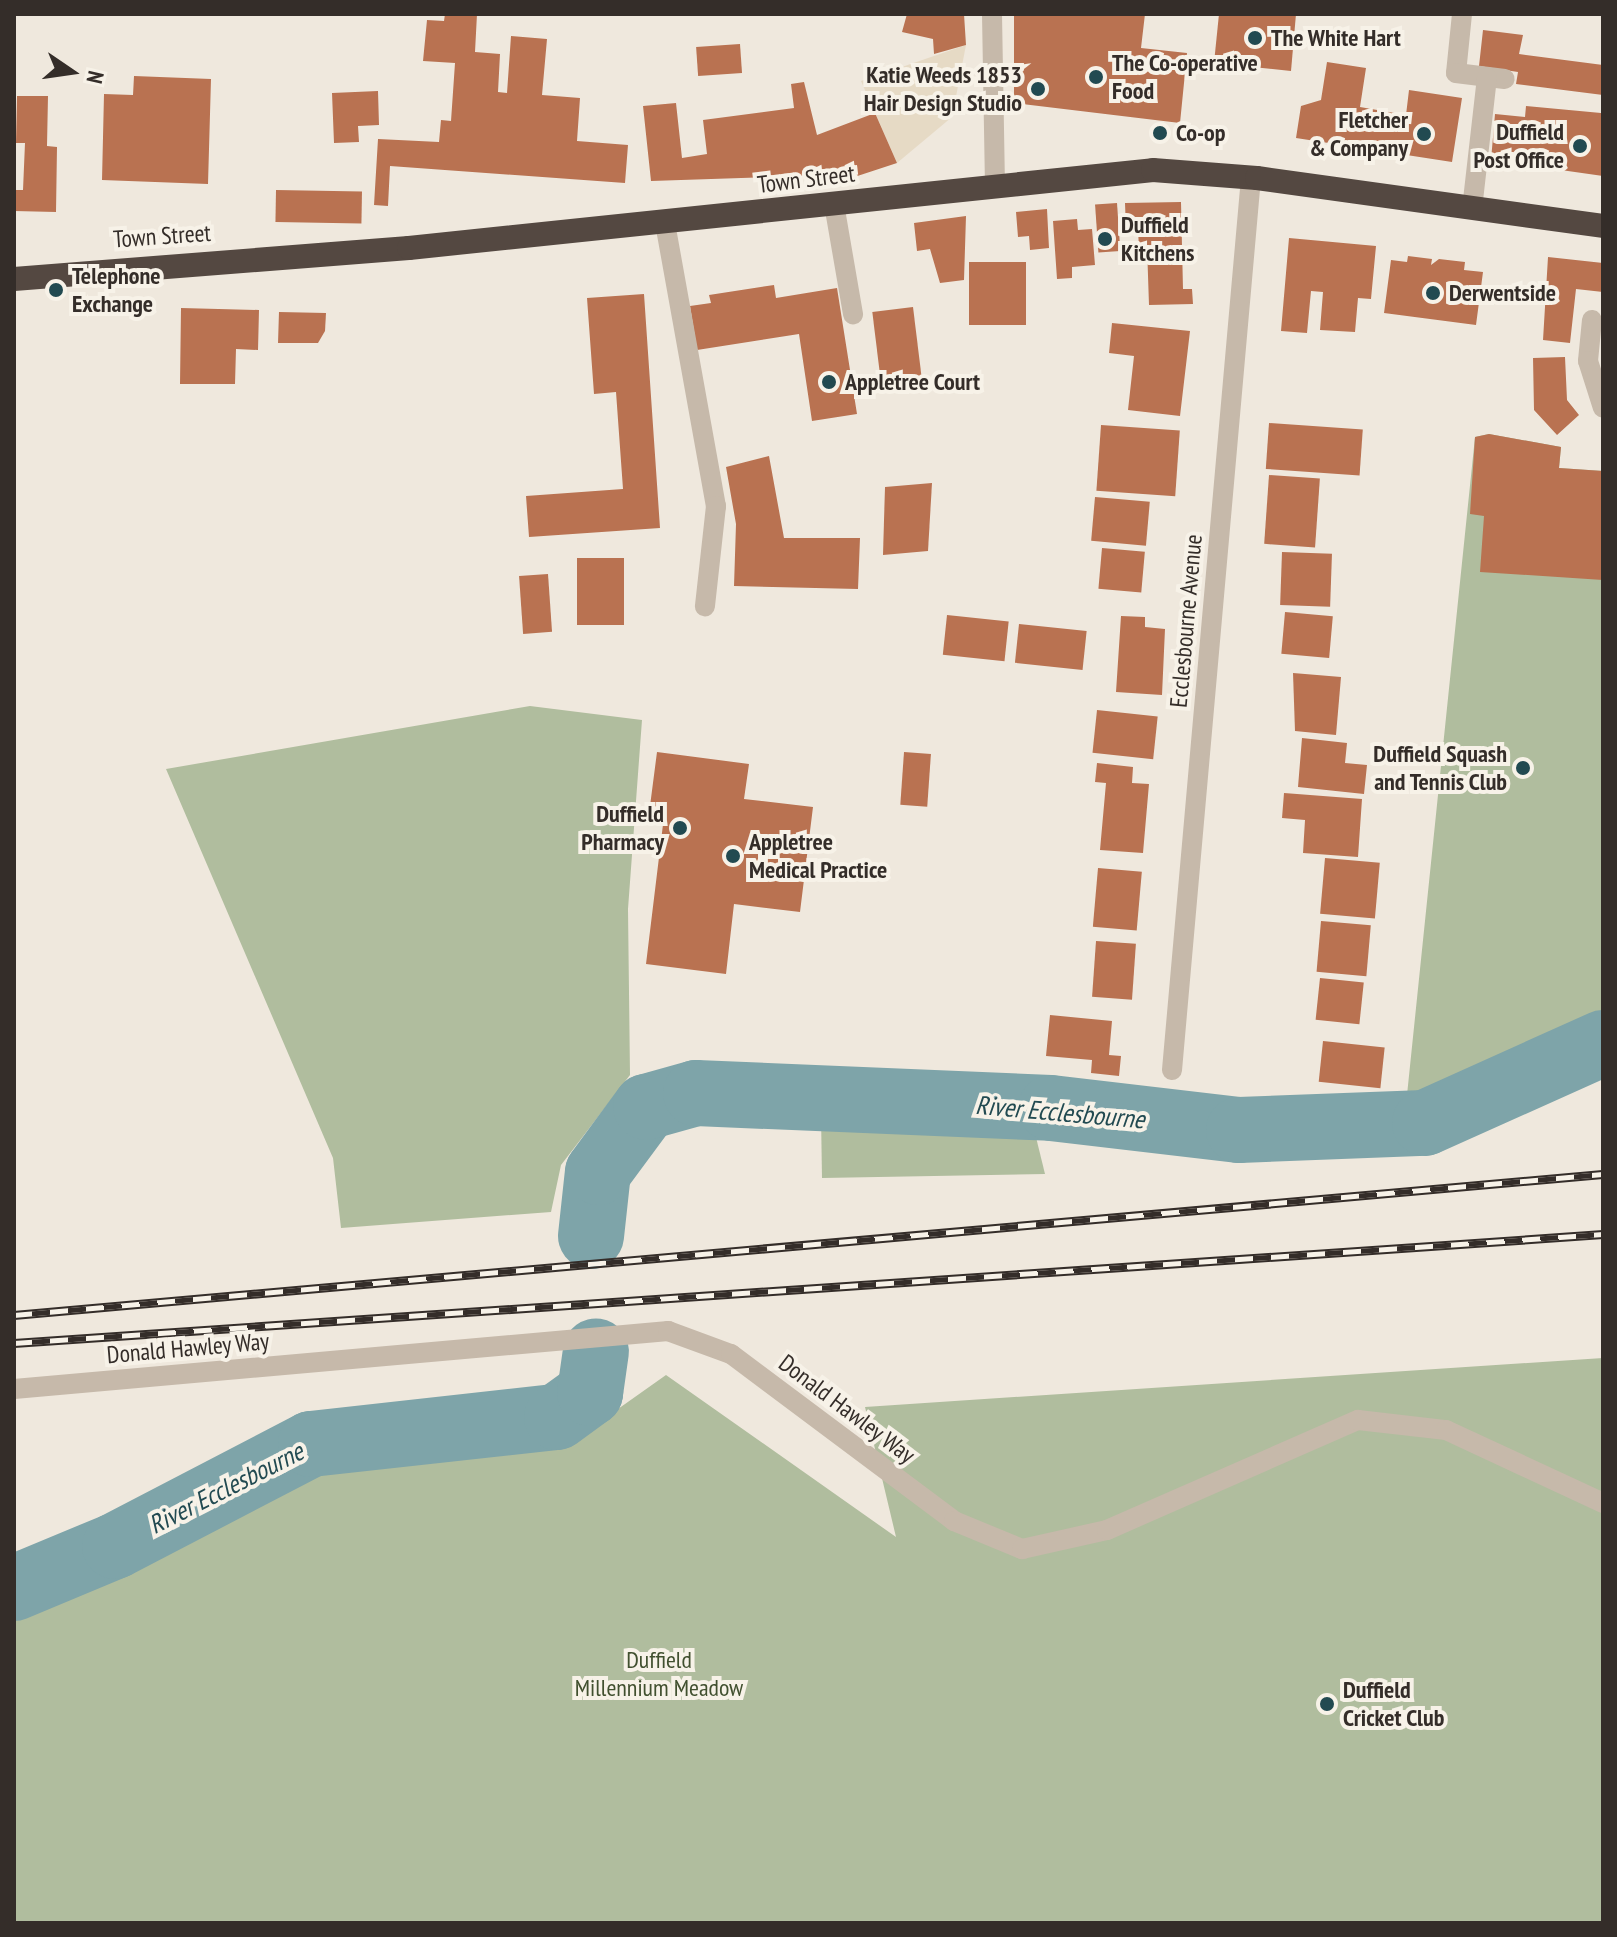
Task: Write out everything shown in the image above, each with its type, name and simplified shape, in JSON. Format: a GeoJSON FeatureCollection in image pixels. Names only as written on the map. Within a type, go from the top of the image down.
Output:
{"type":"FeatureCollection","features":[{"type":"Feature","properties":{"kind":"highway","name":"Town Street"},"geometry":{"type":"LineString","coordinates":[[14,279],[665,223],[995,183],[1153,170],[1251,177],[1603,226]]}},
{"type":"Feature","properties":{"kind":"street"},"geometry":{"type":"LineString","coordinates":[[992,14],[995,183]]}},
{"type":"Feature","properties":{"kind":"street"},"geometry":{"type":"LineString","coordinates":[[1462,14],[1456,73],[1496,78],[1472,209]]}},
{"type":"Feature","properties":{"kind":"street","name":"Ecclesbourne Avenue"},"geometry":{"type":"LineString","coordinates":[[1172,1070],[1251,177]]}},
{"type":"Feature","properties":{"kind":"street"},"geometry":{"type":"LineString","coordinates":[[834,204],[853,314]]}},
{"type":"Feature","properties":{"kind":"street"},"geometry":{"type":"LineString","coordinates":[[665,223],[716,506],[705,606]]}},
{"type":"Feature","properties":{"kind":"street"},"geometry":{"type":"LineString","coordinates":[[1592,320],[1588,361],[1603,408]]}},
{"type":"Feature","properties":{"kind":"street","name":"Donald Hawley Way"},"geometry":{"type":"LineString","coordinates":[[14,1389],[668,1331],[731,1354],[954,1521],[1022,1549],[1107,1530],[1358,1420],[1446,1430],[1603,1503]]}},
{"type":"Feature","properties":{"kind":"green space","name":"Duffield Squash and Tennis Club"},"geometry":{"type":"Polygon","coordinates":[[[1489,434],[1561,447],[1559,468],[1603,471],[1603,1021],[1407,1095],[1475,437],[1489,434]]]}},
{"type":"Feature","properties":{"kind":"green space"},"geometry":{"type":"Polygon","coordinates":[[[530,706],[642,720],[628,909],[630,1075],[561,1165],[551,1212],[341,1228],[333,1158],[166,769],[530,706]]]}},
{"type":"Feature","properties":{"kind":"green space"},"geometry":{"type":"Polygon","coordinates":[[[821,1115],[1033,1125],[1045,1174],[822,1178],[821,1115]]]}},
{"type":"Feature","properties":{"kind":"green space","name":"Duffield Millennium Meadow"},"geometry":{"type":"Polygon","coordinates":[[[1603,1358],[1603,1923],[14,1923],[14,1609],[309,1471],[577,1438],[666,1375],[896,1537],[865,1407],[1603,1358]]]}},
{"type":"Feature","properties":{"kind":"shaded area"},"geometry":{"type":"Polygon","coordinates":[[[966,45],[952,117],[897,163],[861,81],[966,45]]]}},
{"type":"Feature","properties":{"kind":"building"},"geometry":{"type":"Polygon","coordinates":[[[445,14],[477,14],[475,52],[500,54],[498,92],[507,93],[511,36],[547,39],[542,95],[580,98],[577,141],[628,145],[625,183],[390,166],[388,206],[374,205],[378,139],[439,142],[441,120],[451,121],[455,63],[423,61],[427,20],[444,21],[445,14]]]}},
{"type":"Feature","properties":{"kind":"building"},"geometry":{"type":"Polygon","coordinates":[[[907,14],[964,14],[966,45],[934,54],[933,39],[902,32],[907,14]]]}},
{"type":"Feature","properties":{"kind":"building"},"geometry":{"type":"Polygon","coordinates":[[[1014,14],[1145,14],[1141,48],[1187,53],[1180,123],[1014,103],[1014,14]]]}},
{"type":"Feature","properties":{"kind":"building","name":"The White Hart"},"geometry":{"type":"Polygon","coordinates":[[[1219,14],[1296,14],[1291,71],[1214,63],[1219,14]]]}},
{"type":"Feature","properties":{"kind":"building"},"geometry":{"type":"Polygon","coordinates":[[[1483,30],[1523,35],[1519,54],[1603,65],[1603,95],[1516,84],[1518,72],[1479,66],[1483,30]]]}},
{"type":"Feature","properties":{"kind":"building"},"geometry":{"type":"Polygon","coordinates":[[[740,44],[742,73],[698,76],[696,47],[740,44]]]}},
{"type":"Feature","properties":{"kind":"building"},"geometry":{"type":"Polygon","coordinates":[[[1327,62],[1366,68],[1360,107],[1406,115],[1409,90],[1462,98],[1452,162],[1296,138],[1301,106],[1321,100],[1327,62]]]}},
{"type":"Feature","properties":{"kind":"building"},"geometry":{"type":"Polygon","coordinates":[[[134,76],[211,79],[208,184],[102,180],[104,94],[133,95],[134,76]]]}},
{"type":"Feature","properties":{"kind":"building"},"geometry":{"type":"Polygon","coordinates":[[[804,82],[817,135],[875,113],[897,163],[830,185],[827,175],[651,181],[643,106],[676,103],[682,158],[707,154],[703,120],[794,108],[791,84],[804,82]]]}},
{"type":"Feature","properties":{"kind":"building"},"geometry":{"type":"Polygon","coordinates":[[[378,91],[379,125],[358,126],[359,142],[334,143],[332,93],[378,91]]]}},
{"type":"Feature","properties":{"kind":"building"},"geometry":{"type":"Polygon","coordinates":[[[17,96],[48,96],[47,146],[57,147],[56,212],[14,211],[14,190],[23,190],[25,143],[16,143],[17,96]]]}},
{"type":"Feature","properties":{"kind":"building"},"geometry":{"type":"Polygon","coordinates":[[[1526,106],[1601,113],[1603,176],[1491,160],[1495,114],[1525,117],[1526,106]]]}},
{"type":"Feature","properties":{"kind":"building"},"geometry":{"type":"Polygon","coordinates":[[[276,190],[362,192],[361,223],[275,222],[276,190]]]}},
{"type":"Feature","properties":{"kind":"building"},"geometry":{"type":"Polygon","coordinates":[[[1181,202],[1183,289],[1192,289],[1193,304],[1149,305],[1147,246],[1139,247],[1138,231],[1126,231],[1125,203],[1181,202]]]}},
{"type":"Feature","properties":{"kind":"building"},"geometry":{"type":"Polygon","coordinates":[[[1117,203],[1120,251],[1098,252],[1095,205],[1117,203]]]}},
{"type":"Feature","properties":{"kind":"building"},"geometry":{"type":"Polygon","coordinates":[[[1047,209],[1049,248],[1030,250],[1029,236],[1018,237],[1016,212],[1047,209]]]}},
{"type":"Feature","properties":{"kind":"building"},"geometry":{"type":"Polygon","coordinates":[[[966,216],[964,280],[940,283],[930,249],[917,251],[914,223],[966,216]]]}},
{"type":"Feature","properties":{"kind":"building"},"geometry":{"type":"Polygon","coordinates":[[[1077,219],[1078,230],[1092,229],[1095,265],[1072,267],[1072,278],[1057,279],[1053,221],[1077,219]]]}},
{"type":"Feature","properties":{"kind":"building"},"geometry":{"type":"Polygon","coordinates":[[[1289,238],[1376,246],[1371,299],[1358,298],[1355,332],[1320,330],[1323,292],[1311,291],[1307,333],[1281,331],[1289,238]]]}},
{"type":"Feature","properties":{"kind":"building","name":"Derwentside"},"geometry":{"type":"Polygon","coordinates":[[[1408,256],[1432,259],[1431,265],[1439,259],[1465,262],[1464,270],[1483,272],[1476,325],[1384,313],[1391,260],[1407,262],[1408,256]]]}},
{"type":"Feature","properties":{"kind":"building"},"geometry":{"type":"Polygon","coordinates":[[[1548,257],[1603,263],[1603,292],[1576,289],[1570,343],[1543,340],[1548,257]]]}},
{"type":"Feature","properties":{"kind":"building"},"geometry":{"type":"Polygon","coordinates":[[[969,262],[1026,262],[1026,325],[969,325],[969,262]]]}},
{"type":"Feature","properties":{"kind":"building","name":"Appletree Court"},"geometry":{"type":"Polygon","coordinates":[[[774,285],[776,298],[837,288],[857,414],[812,421],[799,334],[697,350],[690,306],[711,303],[709,295],[774,285]]]}},
{"type":"Feature","properties":{"kind":"building"},"geometry":{"type":"Polygon","coordinates":[[[644,294],[660,528],[529,537],[526,496],[623,489],[616,392],[594,394],[587,298],[644,294]]]}},
{"type":"Feature","properties":{"kind":"building"},"geometry":{"type":"Polygon","coordinates":[[[913,307],[922,376],[881,381],[872,312],[913,307]]]}},
{"type":"Feature","properties":{"kind":"building"},"geometry":{"type":"Polygon","coordinates":[[[181,308],[259,310],[258,350],[236,349],[235,384],[180,384],[181,308]]]}},
{"type":"Feature","properties":{"kind":"building"},"geometry":{"type":"Polygon","coordinates":[[[279,312],[326,313],[325,331],[318,343],[278,343],[279,312]]]}},
{"type":"Feature","properties":{"kind":"building"},"geometry":{"type":"Polygon","coordinates":[[[1112,323],[1190,331],[1180,416],[1128,410],[1134,356],[1109,353],[1112,323]]]}},
{"type":"Feature","properties":{"kind":"building"},"geometry":{"type":"Polygon","coordinates":[[[1565,357],[1567,400],[1579,415],[1557,435],[1534,410],[1533,358],[1565,357]]]}},
{"type":"Feature","properties":{"kind":"building"},"geometry":{"type":"Polygon","coordinates":[[[1269,423],[1363,430],[1360,475],[1266,469],[1269,423]]]}},
{"type":"Feature","properties":{"kind":"building"},"geometry":{"type":"Polygon","coordinates":[[[1101,425],[1180,431],[1175,496],[1096,491],[1101,425]]]}},
{"type":"Feature","properties":{"kind":"building"},"geometry":{"type":"Polygon","coordinates":[[[1489,434],[1561,447],[1559,468],[1603,471],[1603,580],[1480,572],[1484,516],[1470,514],[1475,437],[1489,434]]]}},
{"type":"Feature","properties":{"kind":"building"},"geometry":{"type":"Polygon","coordinates":[[[769,456],[784,538],[860,538],[858,589],[734,586],[736,524],[726,467],[769,456]]]}},
{"type":"Feature","properties":{"kind":"building"},"geometry":{"type":"Polygon","coordinates":[[[1269,475],[1320,479],[1315,547],[1264,544],[1269,475]]]}},
{"type":"Feature","properties":{"kind":"building"},"geometry":{"type":"Polygon","coordinates":[[[932,483],[928,551],[883,555],[885,487],[932,483]]]}},
{"type":"Feature","properties":{"kind":"building"},"geometry":{"type":"Polygon","coordinates":[[[1095,497],[1150,502],[1146,546],[1091,541],[1095,497]]]}},
{"type":"Feature","properties":{"kind":"building"},"geometry":{"type":"Polygon","coordinates":[[[1102,548],[1145,552],[1141,593],[1098,589],[1102,548]]]}},
{"type":"Feature","properties":{"kind":"building"},"geometry":{"type":"Polygon","coordinates":[[[1282,552],[1332,554],[1330,607],[1280,605],[1282,552]]]}},
{"type":"Feature","properties":{"kind":"building"},"geometry":{"type":"Polygon","coordinates":[[[577,558],[624,558],[624,625],[577,625],[577,558]]]}},
{"type":"Feature","properties":{"kind":"building"},"geometry":{"type":"Polygon","coordinates":[[[548,574],[552,632],[523,634],[519,576],[548,574]]]}},
{"type":"Feature","properties":{"kind":"building"},"geometry":{"type":"Polygon","coordinates":[[[1285,612],[1333,616],[1329,658],[1281,654],[1285,612]]]}},
{"type":"Feature","properties":{"kind":"building"},"geometry":{"type":"Polygon","coordinates":[[[947,615],[1009,621],[1004,661],[943,655],[947,615]]]}},
{"type":"Feature","properties":{"kind":"building"},"geometry":{"type":"Polygon","coordinates":[[[1121,616],[1145,617],[1145,627],[1165,629],[1162,695],[1116,692],[1121,616]]]}},
{"type":"Feature","properties":{"kind":"building"},"geometry":{"type":"Polygon","coordinates":[[[1019,624],[1087,631],[1083,670],[1015,663],[1019,624]]]}},
{"type":"Feature","properties":{"kind":"building"},"geometry":{"type":"Polygon","coordinates":[[[1293,673],[1341,677],[1336,735],[1295,731],[1293,673]]]}},
{"type":"Feature","properties":{"kind":"building"},"geometry":{"type":"Polygon","coordinates":[[[1097,710],[1158,716],[1153,759],[1093,753],[1097,710]]]}},
{"type":"Feature","properties":{"kind":"building"},"geometry":{"type":"Polygon","coordinates":[[[1302,738],[1347,743],[1345,763],[1367,765],[1364,794],[1298,787],[1302,738]]]}},
{"type":"Feature","properties":{"kind":"building","name":"Appletree Medical Practice"},"geometry":{"type":"Polygon","coordinates":[[[657,752],[749,764],[744,799],[813,807],[800,912],[734,904],[726,974],[646,964],[665,808],[650,806],[657,752]]]}},
{"type":"Feature","properties":{"kind":"building"},"geometry":{"type":"Polygon","coordinates":[[[904,752],[931,754],[927,807],[900,805],[904,752]]]}},
{"type":"Feature","properties":{"kind":"building"},"geometry":{"type":"Polygon","coordinates":[[[1097,763],[1133,767],[1132,783],[1149,784],[1143,853],[1100,850],[1106,783],[1095,782],[1097,763]]]}},
{"type":"Feature","properties":{"kind":"building"},"geometry":{"type":"Polygon","coordinates":[[[1284,793],[1362,799],[1358,857],[1303,853],[1305,820],[1282,818],[1284,793]]]}},
{"type":"Feature","properties":{"kind":"building"},"geometry":{"type":"Polygon","coordinates":[[[1325,858],[1380,863],[1375,919],[1320,914],[1325,858]]]}},
{"type":"Feature","properties":{"kind":"building"},"geometry":{"type":"Polygon","coordinates":[[[1098,868],[1142,872],[1137,931],[1093,927],[1098,868]]]}},
{"type":"Feature","properties":{"kind":"building"},"geometry":{"type":"Polygon","coordinates":[[[1321,921],[1371,925],[1366,976],[1317,972],[1321,921]]]}},
{"type":"Feature","properties":{"kind":"building"},"geometry":{"type":"Polygon","coordinates":[[[1096,941],[1136,944],[1132,1000],[1092,997],[1096,941]]]}},
{"type":"Feature","properties":{"kind":"building"},"geometry":{"type":"Polygon","coordinates":[[[1320,978],[1364,983],[1359,1024],[1316,1020],[1320,978]]]}},
{"type":"Feature","properties":{"kind":"building"},"geometry":{"type":"Polygon","coordinates":[[[1050,1015],[1112,1021],[1109,1055],[1121,1056],[1119,1076],[1091,1073],[1092,1060],[1046,1056],[1050,1015]]]}},
{"type":"Feature","properties":{"kind":"building"},"geometry":{"type":"Polygon","coordinates":[[[1323,1041],[1385,1047],[1380,1088],[1319,1082],[1323,1041]]]}},
{"type":"Feature","properties":{"kind":"waterway","name":"River Ecclesbourne"},"geometry":{"type":"LineString","coordinates":[[591,1236],[598,1172],[646,1107],[696,1093],[1051,1108],[1239,1130],[1425,1123],[1603,1043]]}},
{"type":"Feature","properties":{"kind":"waterway","name":"River Ecclesbourne"},"geometry":{"type":"LineString","coordinates":[[14,1588],[115,1546],[311,1444],[557,1417],[590,1393],[596,1351]]}},
{"type":"Feature","properties":{"kind":"railway"},"geometry":{"type":"LineString","coordinates":[[14,1315],[1603,1174]]}},
{"type":"Feature","properties":{"kind":"railway"},"geometry":{"type":"LineString","coordinates":[[14,1343],[1603,1234]]}},
{"type":"Feature","properties":{"kind":"place","name":"The White Hart"},"geometry":{"type":"Point","coordinates":[1255,38]}},
{"type":"Feature","properties":{"kind":"place","name":"The Co-operative Food"},"geometry":{"type":"Point","coordinates":[1096,77]}},
{"type":"Feature","properties":{"kind":"place","name":"Katie Weeds 1853 Hair Design Studio"},"geometry":{"type":"Point","coordinates":[1038,89]}},
{"type":"Feature","properties":{"kind":"place","name":"Co-op"},"geometry":{"type":"Point","coordinates":[1160,133]}},
{"type":"Feature","properties":{"kind":"place","name":"Fletcher & Company"},"geometry":{"type":"Point","coordinates":[1424,134]}},
{"type":"Feature","properties":{"kind":"place","name":"Duffield Post Office"},"geometry":{"type":"Point","coordinates":[1580,146]}},
{"type":"Feature","properties":{"kind":"place","name":"Duffield Kitchens"},"geometry":{"type":"Point","coordinates":[1105,239]}},
{"type":"Feature","properties":{"kind":"place","name":"Telephone Exchange"},"geometry":{"type":"Point","coordinates":[56,290]}},
{"type":"Feature","properties":{"kind":"place","name":"Derwentside"},"geometry":{"type":"Point","coordinates":[1433,293]}},
{"type":"Feature","properties":{"kind":"place","name":"Appletree Court"},"geometry":{"type":"Point","coordinates":[829,382]}},
{"type":"Feature","properties":{"kind":"place","name":"Duffield Squash and Tennis Club"},"geometry":{"type":"Point","coordinates":[1523,768]}},
{"type":"Feature","properties":{"kind":"place","name":"Duffield Pharmacy"},"geometry":{"type":"Point","coordinates":[680,828]}},
{"type":"Feature","properties":{"kind":"place","name":"Appletree Medical Practice"},"geometry":{"type":"Point","coordinates":[733,856]}},
{"type":"Feature","properties":{"kind":"place","name":"Duffield Cricket Club"},"geometry":{"type":"Point","coordinates":[1327,1704]}}]}
